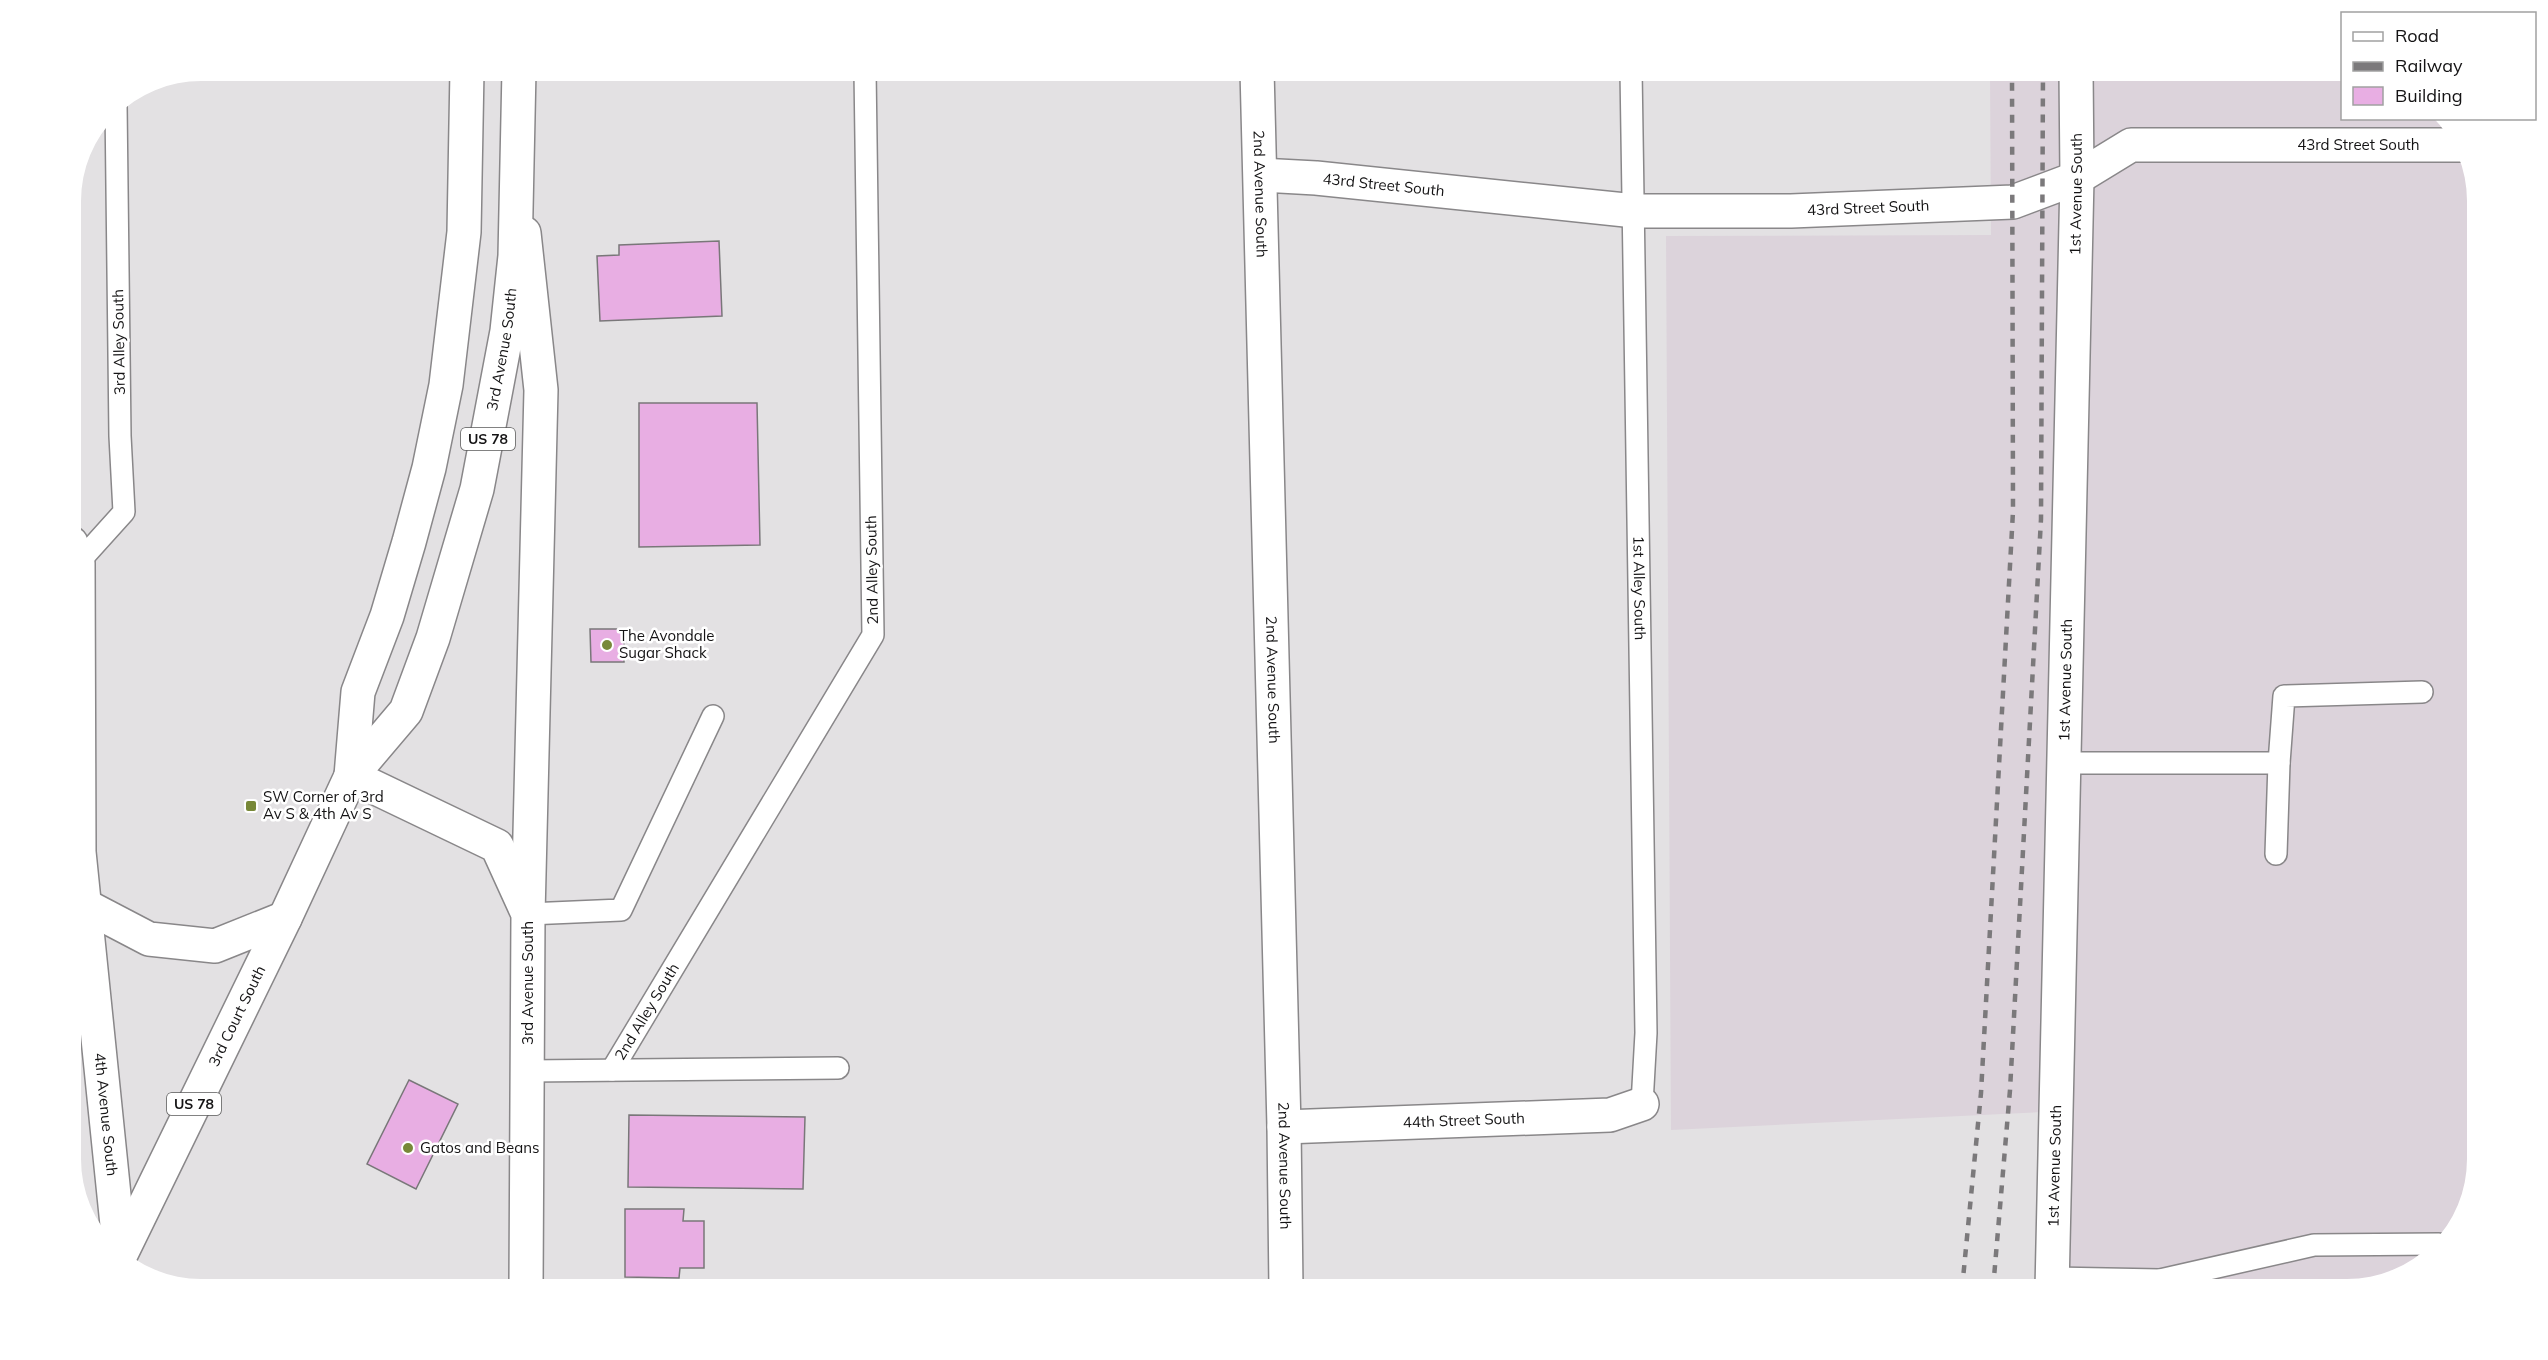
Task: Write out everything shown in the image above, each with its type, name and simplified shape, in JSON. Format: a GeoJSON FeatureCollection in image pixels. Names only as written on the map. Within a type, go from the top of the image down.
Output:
{"type":"FeatureCollection","features":[{"type":"Feature","properties":{"kind":"street","name":"US 78"},"geometry":{"type":"LineString","coordinates":[[351,776],[358,692],[387,616],[410,542],[446,385],[464,232],[467,81]]}},
{"type":"Feature","properties":{"kind":"street","name":"3rd Avenue South"},"geometry":{"type":"LineString","coordinates":[[519,81],[515,256],[507,332],[477,489],[434,638],[406,711],[351,776],[498,846],[528,914],[526,1279]]}},
{"type":"Feature","properties":{"kind":"street","name":"2nd Avenue South"},"geometry":{"type":"LineString","coordinates":[[1258,81],[1262,175],[1286,1279]]}},
{"type":"Feature","properties":{"kind":"street","name":"1st Avenue South"},"geometry":{"type":"LineString","coordinates":[[2052,1279],[2077,178],[2076,81]]}},
{"type":"Feature","properties":{"kind":"street","name":"43rd Street South"},"geometry":{"type":"LineString","coordinates":[[1262,175],[1316,178],[1635,211],[1791,211],[2013,202],[2077,178],[2131,145],[2453,145]]}},
{"type":"Feature","properties":{"kind":"street"},"geometry":{"type":"LineString","coordinates":[[518,176],[541,390],[528,914]]}},
{"type":"Feature","properties":{"kind":"street","name":"3rd Court South"},"geometry":{"type":"LineString","coordinates":[[123,1250],[285,918],[351,776]]}},
{"type":"Feature","properties":{"kind":"street","name":"4th Avenue South"},"geometry":{"type":"LineString","coordinates":[[81,878],[119,1246]]}},
{"type":"Feature","properties":{"kind":"street"},"geometry":{"type":"LineString","coordinates":[[84,905],[149,939],[215,946],[285,918]]}},
{"type":"Feature","properties":{"kind":"street","name":"44th Street South"},"geometry":{"type":"LineString","coordinates":[[1284,1126],[1610,1115],[1642,1104]]}},
{"type":"Feature","properties":{"kind":"lane","name":"2nd Alley South"},"geometry":{"type":"LineString","coordinates":[[612,1070],[873,635],[865,81]]}},
{"type":"Feature","properties":{"kind":"lane","name":"1st Alley South"},"geometry":{"type":"LineString","coordinates":[[1631,81],[1646,1033],[1642,1104]]}},
{"type":"Feature","properties":{"kind":"lane","name":"3rd Alley South"},"geometry":{"type":"LineString","coordinates":[[81,547],[124,512],[120,436],[116,116]]}},
{"type":"Feature","properties":{"kind":"lane"},"geometry":{"type":"LineString","coordinates":[[2276,854],[2284,696],[2422,692]]}},
{"type":"Feature","properties":{"kind":"lane"},"geometry":{"type":"LineString","coordinates":[[528,914],[621,910],[713,716]]}},
{"type":"Feature","properties":{"kind":"lane"},"geometry":{"type":"LineString","coordinates":[[2064,763],[2279,763]]}},
{"type":"Feature","properties":{"kind":"lane"},"geometry":{"type":"LineString","coordinates":[[527,1071],[838,1068]]}},
{"type":"Feature","properties":{"kind":"lane"},"geometry":{"type":"LineString","coordinates":[[2182,1279],[2314,1245],[2431,1244]]}},
{"type":"Feature","properties":{"kind":"shaded area"},"geometry":{"type":"Polygon","coordinates":[[[1990,81],[2341,81],[2341,120],[2435,120],[2447,134],[2461,162],[2467,193],[2467,1167],[2461,1198],[2447,1226],[2414,1259],[2393,1270],[2363,1278],[2347,1279],[2036,1279],[2042,1112],[1671,1130],[1666,236],[1991,235],[1990,81]]]}},
{"type":"Feature","properties":{"kind":"building"},"geometry":{"type":"Polygon","coordinates":[[[719,241],[722,316],[600,321],[597,256],[619,255],[619,245],[719,241]]]}},
{"type":"Feature","properties":{"kind":"building"},"geometry":{"type":"Polygon","coordinates":[[[639,403],[757,403],[760,545],[639,547],[639,403]]]}},
{"type":"Feature","properties":{"kind":"building","name":"The Avondale Sugar Shack"},"geometry":{"type":"Polygon","coordinates":[[[590,629],[624,629],[624,662],[591,662],[590,629]]]}},
{"type":"Feature","properties":{"kind":"building"},"geometry":{"type":"Polygon","coordinates":[[[409,1080],[458,1104],[416,1189],[367,1164],[409,1080]]]}},
{"type":"Feature","properties":{"kind":"building"},"geometry":{"type":"Polygon","coordinates":[[[629,1115],[805,1117],[803,1189],[628,1187],[629,1115]]]}},
{"type":"Feature","properties":{"kind":"building"},"geometry":{"type":"Polygon","coordinates":[[[625,1209],[684,1209],[683,1221],[704,1221],[704,1268],[680,1268],[679,1278],[625,1277],[625,1209]]]}},
{"type":"Feature","properties":{"kind":"railway"},"geometry":{"type":"LineString","coordinates":[[1963,1279],[1981,1093],[2013,511],[2012,81]]}},
{"type":"Feature","properties":{"kind":"railway"},"geometry":{"type":"LineString","coordinates":[[1994,1279],[2010,1090],[2041,519],[2043,81]]}},
{"type":"Feature","properties":{"kind":"place","name":"The Avondale Sugar Shack"},"geometry":{"type":"Point","coordinates":[607,645]}},
{"type":"Feature","properties":{"kind":"place","name":"SW Corner of 3rd Av S & 4th Av S"},"geometry":{"type":"Point","coordinates":[251,806]}},
{"type":"Feature","properties":{"kind":"place","name":"Gatos and Beans"},"geometry":{"type":"Point","coordinates":[408,1148]}}]}
